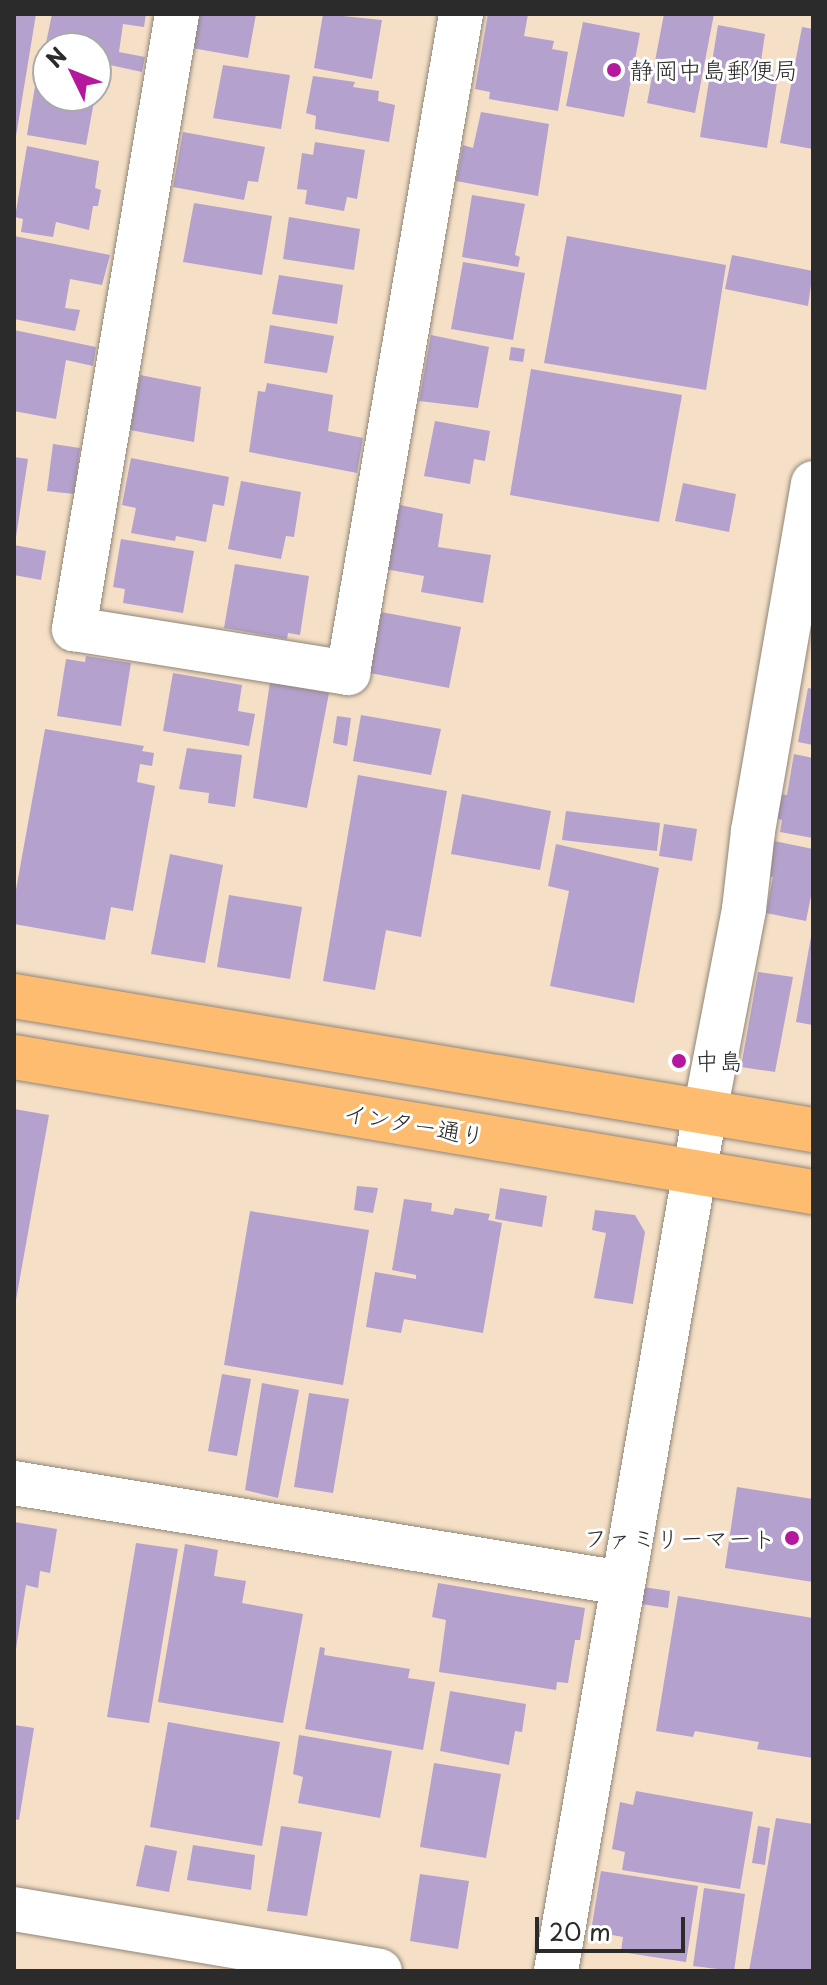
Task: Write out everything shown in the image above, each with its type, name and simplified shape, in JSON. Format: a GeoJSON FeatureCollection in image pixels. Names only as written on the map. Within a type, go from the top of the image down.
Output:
{"type":"FeatureCollection","features":[{"type":"Feature","properties":{"kind":"main road"},"geometry":{"type":"LineString","coordinates":[[14,996],[813,1130]]}},
{"type":"Feature","properties":{"kind":"main road","name":"インター通り"},"geometry":{"type":"LineString","coordinates":[[14,1057],[813,1192]]}},
{"type":"Feature","properties":{"kind":"street"},"geometry":{"type":"LineString","coordinates":[[177,14],[74,629],[348,673],[461,14]]}},
{"type":"Feature","properties":{"kind":"street"},"geometry":{"type":"LineString","coordinates":[[556,1971],[705,1112],[744,909],[753,831],[813,483]]}},
{"type":"Feature","properties":{"kind":"street"},"geometry":{"type":"LineString","coordinates":[[14,1483],[622,1583]]}},
{"type":"Feature","properties":{"kind":"street"},"geometry":{"type":"LineString","coordinates":[[14,1909],[380,1971]]}},
{"type":"Feature","properties":{"kind":"building"},"geometry":{"type":"Polygon","coordinates":[[[14,14],[36,14],[16,136],[14,14]]]}},
{"type":"Feature","properties":{"kind":"building"},"geometry":{"type":"Polygon","coordinates":[[[52,14],[146,14],[144,27],[123,24],[119,52],[145,57],[142,72],[112,65],[112,32],[48,32],[52,14]]]}},
{"type":"Feature","properties":{"kind":"building"},"geometry":{"type":"Polygon","coordinates":[[[198,14],[256,14],[248,58],[192,48],[198,14]]]}},
{"type":"Feature","properties":{"kind":"building"},"geometry":{"type":"Polygon","coordinates":[[[323,14],[382,20],[372,79],[314,68],[323,14]]]}},
{"type":"Feature","properties":{"kind":"building"},"geometry":{"type":"Polygon","coordinates":[[[488,14],[528,14],[524,36],[554,41],[552,49],[568,52],[558,111],[489,99],[490,92],[475,89],[488,14]]]}},
{"type":"Feature","properties":{"kind":"building"},"geometry":{"type":"Polygon","coordinates":[[[664,14],[714,14],[695,113],[647,103],[664,14]]]}},
{"type":"Feature","properties":{"kind":"building"},"geometry":{"type":"Polygon","coordinates":[[[583,22],[640,33],[624,117],[566,106],[583,22]]]}},
{"type":"Feature","properties":{"kind":"building"},"geometry":{"type":"Polygon","coordinates":[[[718,25],[765,34],[761,61],[774,63],[773,76],[778,76],[767,148],[700,137],[718,25]]]}},
{"type":"Feature","properties":{"kind":"building"},"geometry":{"type":"Polygon","coordinates":[[[802,27],[813,29],[813,149],[780,143],[802,27]]]}},
{"type":"Feature","properties":{"kind":"building"},"geometry":{"type":"Polygon","coordinates":[[[223,65],[290,75],[281,129],[213,118],[223,65]]]}},
{"type":"Feature","properties":{"kind":"building"},"geometry":{"type":"Polygon","coordinates":[[[313,76],[355,82],[353,87],[379,91],[378,101],[395,105],[389,142],[315,129],[316,116],[306,113],[313,76]]]}},
{"type":"Feature","properties":{"kind":"building"},"geometry":{"type":"Polygon","coordinates":[[[32,105],[32,112],[92,112],[86,145],[27,135],[32,105]]]}},
{"type":"Feature","properties":{"kind":"building"},"geometry":{"type":"Polygon","coordinates":[[[481,112],[549,124],[538,196],[456,181],[463,145],[473,148],[481,112]]]}},
{"type":"Feature","properties":{"kind":"building"},"geometry":{"type":"Polygon","coordinates":[[[183,132],[265,147],[258,182],[248,181],[244,200],[173,187],[183,132]]]}},
{"type":"Feature","properties":{"kind":"building"},"geometry":{"type":"Polygon","coordinates":[[[315,142],[365,150],[357,199],[347,197],[344,211],[305,204],[307,190],[297,189],[302,153],[313,155],[315,142]]]}},
{"type":"Feature","properties":{"kind":"building"},"geometry":{"type":"Polygon","coordinates":[[[27,146],[99,161],[95,188],[101,190],[98,206],[93,206],[89,230],[56,222],[53,237],[21,232],[23,219],[15,217],[27,146]]]}},
{"type":"Feature","properties":{"kind":"building"},"geometry":{"type":"Polygon","coordinates":[[[472,195],[525,204],[515,255],[520,257],[518,267],[462,257],[472,195]]]}},
{"type":"Feature","properties":{"kind":"building"},"geometry":{"type":"Polygon","coordinates":[[[194,203],[272,216],[262,275],[183,262],[194,203]]]}},
{"type":"Feature","properties":{"kind":"building"},"geometry":{"type":"Polygon","coordinates":[[[289,217],[360,229],[354,270],[283,259],[289,217]]]}},
{"type":"Feature","properties":{"kind":"building"},"geometry":{"type":"Polygon","coordinates":[[[14,236],[110,255],[102,285],[70,279],[65,308],[80,310],[75,331],[14,319],[14,236]]]}},
{"type":"Feature","properties":{"kind":"building"},"geometry":{"type":"Polygon","coordinates":[[[567,236],[726,265],[706,390],[544,363],[567,236]]]}},
{"type":"Feature","properties":{"kind":"building"},"geometry":{"type":"Polygon","coordinates":[[[732,255],[813,271],[808,306],[725,289],[732,255]]]}},
{"type":"Feature","properties":{"kind":"building"},"geometry":{"type":"Polygon","coordinates":[[[463,262],[525,273],[513,340],[451,329],[463,262]]]}},
{"type":"Feature","properties":{"kind":"building"},"geometry":{"type":"Polygon","coordinates":[[[279,275],[343,285],[337,324],[272,314],[279,275]]]}},
{"type":"Feature","properties":{"kind":"building"},"geometry":{"type":"Polygon","coordinates":[[[270,325],[334,336],[327,373],[264,363],[270,325]]]}},
{"type":"Feature","properties":{"kind":"building"},"geometry":{"type":"Polygon","coordinates":[[[14,330],[96,347],[93,366],[66,360],[56,419],[14,411],[14,330]]]}},
{"type":"Feature","properties":{"kind":"building"},"geometry":{"type":"Polygon","coordinates":[[[431,335],[489,347],[478,408],[419,401],[431,335]]]}},
{"type":"Feature","properties":{"kind":"building"},"geometry":{"type":"Polygon","coordinates":[[[511,347],[525,349],[523,362],[509,360],[511,347]]]}},
{"type":"Feature","properties":{"kind":"building"},"geometry":{"type":"Polygon","coordinates":[[[531,369],[682,395],[659,522],[510,495],[531,369]]]}},
{"type":"Feature","properties":{"kind":"building"},"geometry":{"type":"Polygon","coordinates":[[[140,375],[201,387],[194,442],[130,430],[140,375]]]}},
{"type":"Feature","properties":{"kind":"building"},"geometry":{"type":"Polygon","coordinates":[[[267,383],[333,395],[328,431],[363,438],[357,473],[249,452],[258,391],[265,392],[267,383]]]}},
{"type":"Feature","properties":{"kind":"building"},"geometry":{"type":"Polygon","coordinates":[[[435,421],[490,431],[485,461],[474,459],[470,484],[424,476],[435,421]]]}},
{"type":"Feature","properties":{"kind":"building"},"geometry":{"type":"Polygon","coordinates":[[[53,444],[80,448],[74,494],[47,491],[53,444]]]}},
{"type":"Feature","properties":{"kind":"building"},"geometry":{"type":"Polygon","coordinates":[[[14,457],[28,459],[16,537],[14,537],[14,457]]]}},
{"type":"Feature","properties":{"kind":"building"},"geometry":{"type":"Polygon","coordinates":[[[131,458],[229,477],[224,506],[213,504],[206,542],[176,536],[175,541],[131,533],[136,508],[122,505],[131,458]]]}},
{"type":"Feature","properties":{"kind":"building"},"geometry":{"type":"Polygon","coordinates":[[[241,481],[301,492],[294,537],[286,536],[281,559],[228,549],[241,481]]]}},
{"type":"Feature","properties":{"kind":"building"},"geometry":{"type":"Polygon","coordinates":[[[683,483],[736,494],[729,532],[675,521],[683,483]]]}},
{"type":"Feature","properties":{"kind":"building"},"geometry":{"type":"Polygon","coordinates":[[[400,505],[443,514],[438,547],[491,555],[483,603],[421,592],[424,576],[385,569],[400,505]]]}},
{"type":"Feature","properties":{"kind":"building"},"geometry":{"type":"Polygon","coordinates":[[[121,539],[194,551],[183,613],[123,603],[125,589],[113,587],[121,539]]]}},
{"type":"Feature","properties":{"kind":"building"},"geometry":{"type":"Polygon","coordinates":[[[14,545],[46,551],[41,580],[14,575],[14,545]]]}},
{"type":"Feature","properties":{"kind":"building"},"geometry":{"type":"Polygon","coordinates":[[[235,564],[309,576],[300,635],[288,633],[287,639],[224,628],[235,564]]]}},
{"type":"Feature","properties":{"kind":"building"},"geometry":{"type":"Polygon","coordinates":[[[381,612],[461,627],[449,688],[370,673],[381,612]]]}},
{"type":"Feature","properties":{"kind":"building"},"geometry":{"type":"Polygon","coordinates":[[[86,656],[131,663],[121,726],[57,716],[66,659],[85,662],[86,656]]]}},
{"type":"Feature","properties":{"kind":"building"},"geometry":{"type":"Polygon","coordinates":[[[173,673],[242,685],[238,711],[255,714],[249,746],[163,731],[173,673]]]}},
{"type":"Feature","properties":{"kind":"building"},"geometry":{"type":"Polygon","coordinates":[[[270,682],[329,693],[307,808],[253,798],[270,682]]]}},
{"type":"Feature","properties":{"kind":"building"},"geometry":{"type":"Polygon","coordinates":[[[808,688],[813,689],[813,745],[798,742],[808,688]]]}},
{"type":"Feature","properties":{"kind":"building"},"geometry":{"type":"Polygon","coordinates":[[[361,715],[441,729],[431,775],[353,761],[361,715]]]}},
{"type":"Feature","properties":{"kind":"building"},"geometry":{"type":"Polygon","coordinates":[[[337,716],[351,718],[347,746],[333,743],[337,716]]]}},
{"type":"Feature","properties":{"kind":"building"},"geometry":{"type":"Polygon","coordinates":[[[45,729],[144,746],[142,751],[154,753],[152,766],[140,764],[137,782],[155,786],[133,911],[111,907],[105,940],[14,924],[14,901],[45,729]]]}},
{"type":"Feature","properties":{"kind":"building"},"geometry":{"type":"Polygon","coordinates":[[[187,748],[242,755],[235,807],[208,803],[209,793],[179,789],[187,748]]]}},
{"type":"Feature","properties":{"kind":"building"},"geometry":{"type":"Polygon","coordinates":[[[794,754],[813,758],[813,838],[780,832],[782,820],[773,817],[777,794],[787,795],[794,754]]]}},
{"type":"Feature","properties":{"kind":"building"},"geometry":{"type":"Polygon","coordinates":[[[358,775],[447,791],[421,937],[386,930],[375,990],[323,981],[358,775]]]}},
{"type":"Feature","properties":{"kind":"building"},"geometry":{"type":"Polygon","coordinates":[[[462,794],[551,811],[540,870],[451,854],[462,794]]]}},
{"type":"Feature","properties":{"kind":"building"},"geometry":{"type":"Polygon","coordinates":[[[566,811],[660,823],[657,851],[562,840],[566,811]]]}},
{"type":"Feature","properties":{"kind":"building"},"geometry":{"type":"Polygon","coordinates":[[[664,824],[697,829],[692,861],[659,856],[664,824]]]}},
{"type":"Feature","properties":{"kind":"building"},"geometry":{"type":"Polygon","coordinates":[[[774,841],[813,849],[813,886],[806,921],[766,913],[773,877],[766,876],[774,841]]]}},
{"type":"Feature","properties":{"kind":"building"},"geometry":{"type":"Polygon","coordinates":[[[556,844],[659,868],[634,1003],[550,986],[569,891],[548,886],[556,844]]]}},
{"type":"Feature","properties":{"kind":"building"},"geometry":{"type":"Polygon","coordinates":[[[170,854],[223,865],[205,963],[151,954],[170,854]]]}},
{"type":"Feature","properties":{"kind":"building"},"geometry":{"type":"Polygon","coordinates":[[[229,895],[302,907],[290,979],[217,967],[229,895]]]}},
{"type":"Feature","properties":{"kind":"building"},"geometry":{"type":"Polygon","coordinates":[[[813,931],[813,1025],[796,1022],[813,931]]]}},
{"type":"Feature","properties":{"kind":"building"},"geometry":{"type":"Polygon","coordinates":[[[758,972],[793,977],[775,1072],[741,1067],[758,972]]]}},
{"type":"Feature","properties":{"kind":"building"},"geometry":{"type":"Polygon","coordinates":[[[14,1109],[49,1115],[16,1300],[14,1300],[14,1109]]]}},
{"type":"Feature","properties":{"kind":"building"},"geometry":{"type":"Polygon","coordinates":[[[357,1186],[378,1188],[373,1213],[354,1210],[357,1186]]]}},
{"type":"Feature","properties":{"kind":"building"},"geometry":{"type":"Polygon","coordinates":[[[500,1188],[547,1196],[542,1227],[495,1219],[500,1188]]]}},
{"type":"Feature","properties":{"kind":"building"},"geometry":{"type":"Polygon","coordinates":[[[404,1199],[432,1203],[431,1211],[453,1215],[455,1208],[490,1214],[488,1220],[502,1223],[483,1333],[404,1319],[401,1333],[366,1327],[375,1272],[416,1279],[416,1275],[392,1270],[404,1199]]]}},
{"type":"Feature","properties":{"kind":"building"},"geometry":{"type":"Polygon","coordinates":[[[595,1210],[635,1215],[645,1232],[633,1304],[594,1298],[606,1233],[592,1230],[595,1210]]]}},
{"type":"Feature","properties":{"kind":"building"},"geometry":{"type":"Polygon","coordinates":[[[250,1211],[369,1230],[343,1385],[224,1365],[250,1211]]]}},
{"type":"Feature","properties":{"kind":"building"},"geometry":{"type":"Polygon","coordinates":[[[222,1374],[251,1379],[237,1456],[208,1451],[222,1374]]]}},
{"type":"Feature","properties":{"kind":"building"},"geometry":{"type":"Polygon","coordinates":[[[262,1383],[299,1390],[278,1498],[245,1490],[262,1383]]]}},
{"type":"Feature","properties":{"kind":"building"},"geometry":{"type":"Polygon","coordinates":[[[309,1393],[349,1399],[333,1493],[294,1487],[309,1393]]]}},
{"type":"Feature","properties":{"kind":"building"},"geometry":{"type":"Polygon","coordinates":[[[737,1487],[813,1499],[813,1582],[725,1568],[737,1487]]]}},
{"type":"Feature","properties":{"kind":"building"},"geometry":{"type":"Polygon","coordinates":[[[14,1522],[57,1529],[50,1573],[40,1571],[38,1588],[26,1585],[16,1649],[14,1522]]]}},
{"type":"Feature","properties":{"kind":"building"},"geometry":{"type":"Polygon","coordinates":[[[136,1543],[178,1549],[149,1723],[107,1717],[136,1543]]]}},
{"type":"Feature","properties":{"kind":"building"},"geometry":{"type":"Polygon","coordinates":[[[185,1544],[218,1550],[214,1576],[246,1581],[242,1603],[303,1614],[283,1723],[158,1702],[185,1544]]]}},
{"type":"Feature","properties":{"kind":"building"},"geometry":{"type":"Polygon","coordinates":[[[438,1583],[585,1608],[580,1640],[575,1640],[568,1683],[557,1682],[556,1690],[439,1672],[446,1620],[432,1617],[438,1583]]]}},
{"type":"Feature","properties":{"kind":"building"},"geometry":{"type":"Polygon","coordinates":[[[643,1587],[670,1591],[668,1608],[641,1604],[643,1587]]]}},
{"type":"Feature","properties":{"kind":"building"},"geometry":{"type":"Polygon","coordinates":[[[678,1596],[813,1618],[813,1758],[757,1749],[759,1742],[695,1731],[693,1737],[656,1731],[678,1596]]]}},
{"type":"Feature","properties":{"kind":"building"},"geometry":{"type":"Polygon","coordinates":[[[320,1647],[325,1648],[324,1655],[410,1669],[408,1678],[435,1682],[423,1750],[305,1729],[320,1647]]]}},
{"type":"Feature","properties":{"kind":"building"},"geometry":{"type":"Polygon","coordinates":[[[450,1691],[526,1704],[522,1732],[515,1731],[509,1765],[440,1751],[450,1691]]]}},
{"type":"Feature","properties":{"kind":"building"},"geometry":{"type":"Polygon","coordinates":[[[168,1722],[280,1742],[262,1846],[150,1827],[168,1722]]]}},
{"type":"Feature","properties":{"kind":"building"},"geometry":{"type":"Polygon","coordinates":[[[14,1725],[34,1728],[19,1820],[14,1819],[14,1725]]]}},
{"type":"Feature","properties":{"kind":"building"},"geometry":{"type":"Polygon","coordinates":[[[299,1735],[392,1751],[380,1818],[298,1803],[303,1777],[293,1774],[299,1735]]]}},
{"type":"Feature","properties":{"kind":"building"},"geometry":{"type":"Polygon","coordinates":[[[434,1763],[501,1774],[486,1858],[420,1847],[434,1763]]]}},
{"type":"Feature","properties":{"kind":"building"},"geometry":{"type":"Polygon","coordinates":[[[636,1791],[753,1812],[740,1889],[622,1870],[625,1852],[612,1849],[620,1802],[633,1805],[636,1791]]]}},
{"type":"Feature","properties":{"kind":"building"},"geometry":{"type":"Polygon","coordinates":[[[776,1818],[813,1824],[813,1971],[749,1971],[776,1818]]]}},
{"type":"Feature","properties":{"kind":"building"},"geometry":{"type":"Polygon","coordinates":[[[281,1826],[322,1832],[307,1916],[267,1911],[281,1826]]]}},
{"type":"Feature","properties":{"kind":"building"},"geometry":{"type":"Polygon","coordinates":[[[758,1826],[770,1828],[765,1865],[752,1863],[758,1826]]]}},
{"type":"Feature","properties":{"kind":"building"},"geometry":{"type":"Polygon","coordinates":[[[145,1845],[177,1851],[169,1892],[136,1886],[145,1845]]]}},
{"type":"Feature","properties":{"kind":"building"},"geometry":{"type":"Polygon","coordinates":[[[193,1845],[255,1855],[251,1890],[187,1880],[193,1845]]]}},
{"type":"Feature","properties":{"kind":"building"},"geometry":{"type":"Polygon","coordinates":[[[601,1871],[698,1886],[686,1962],[621,1952],[623,1937],[591,1931],[601,1871]]]}},
{"type":"Feature","properties":{"kind":"building"},"geometry":{"type":"Polygon","coordinates":[[[420,1874],[469,1881],[458,1949],[410,1941],[420,1874]]]}},
{"type":"Feature","properties":{"kind":"building"},"geometry":{"type":"Polygon","coordinates":[[[704,1888],[745,1894],[734,1971],[693,1966],[704,1888]]]}},
{"type":"Feature","properties":{"kind":"place","name":"静岡中島郵便局"},"geometry":{"type":"Point","coordinates":[614,70]}},
{"type":"Feature","properties":{"kind":"place","name":"中島"},"geometry":{"type":"Point","coordinates":[679,1061]}},
{"type":"Feature","properties":{"kind":"place","name":"ファミリーマート"},"geometry":{"type":"Point","coordinates":[792,1538]}}]}
